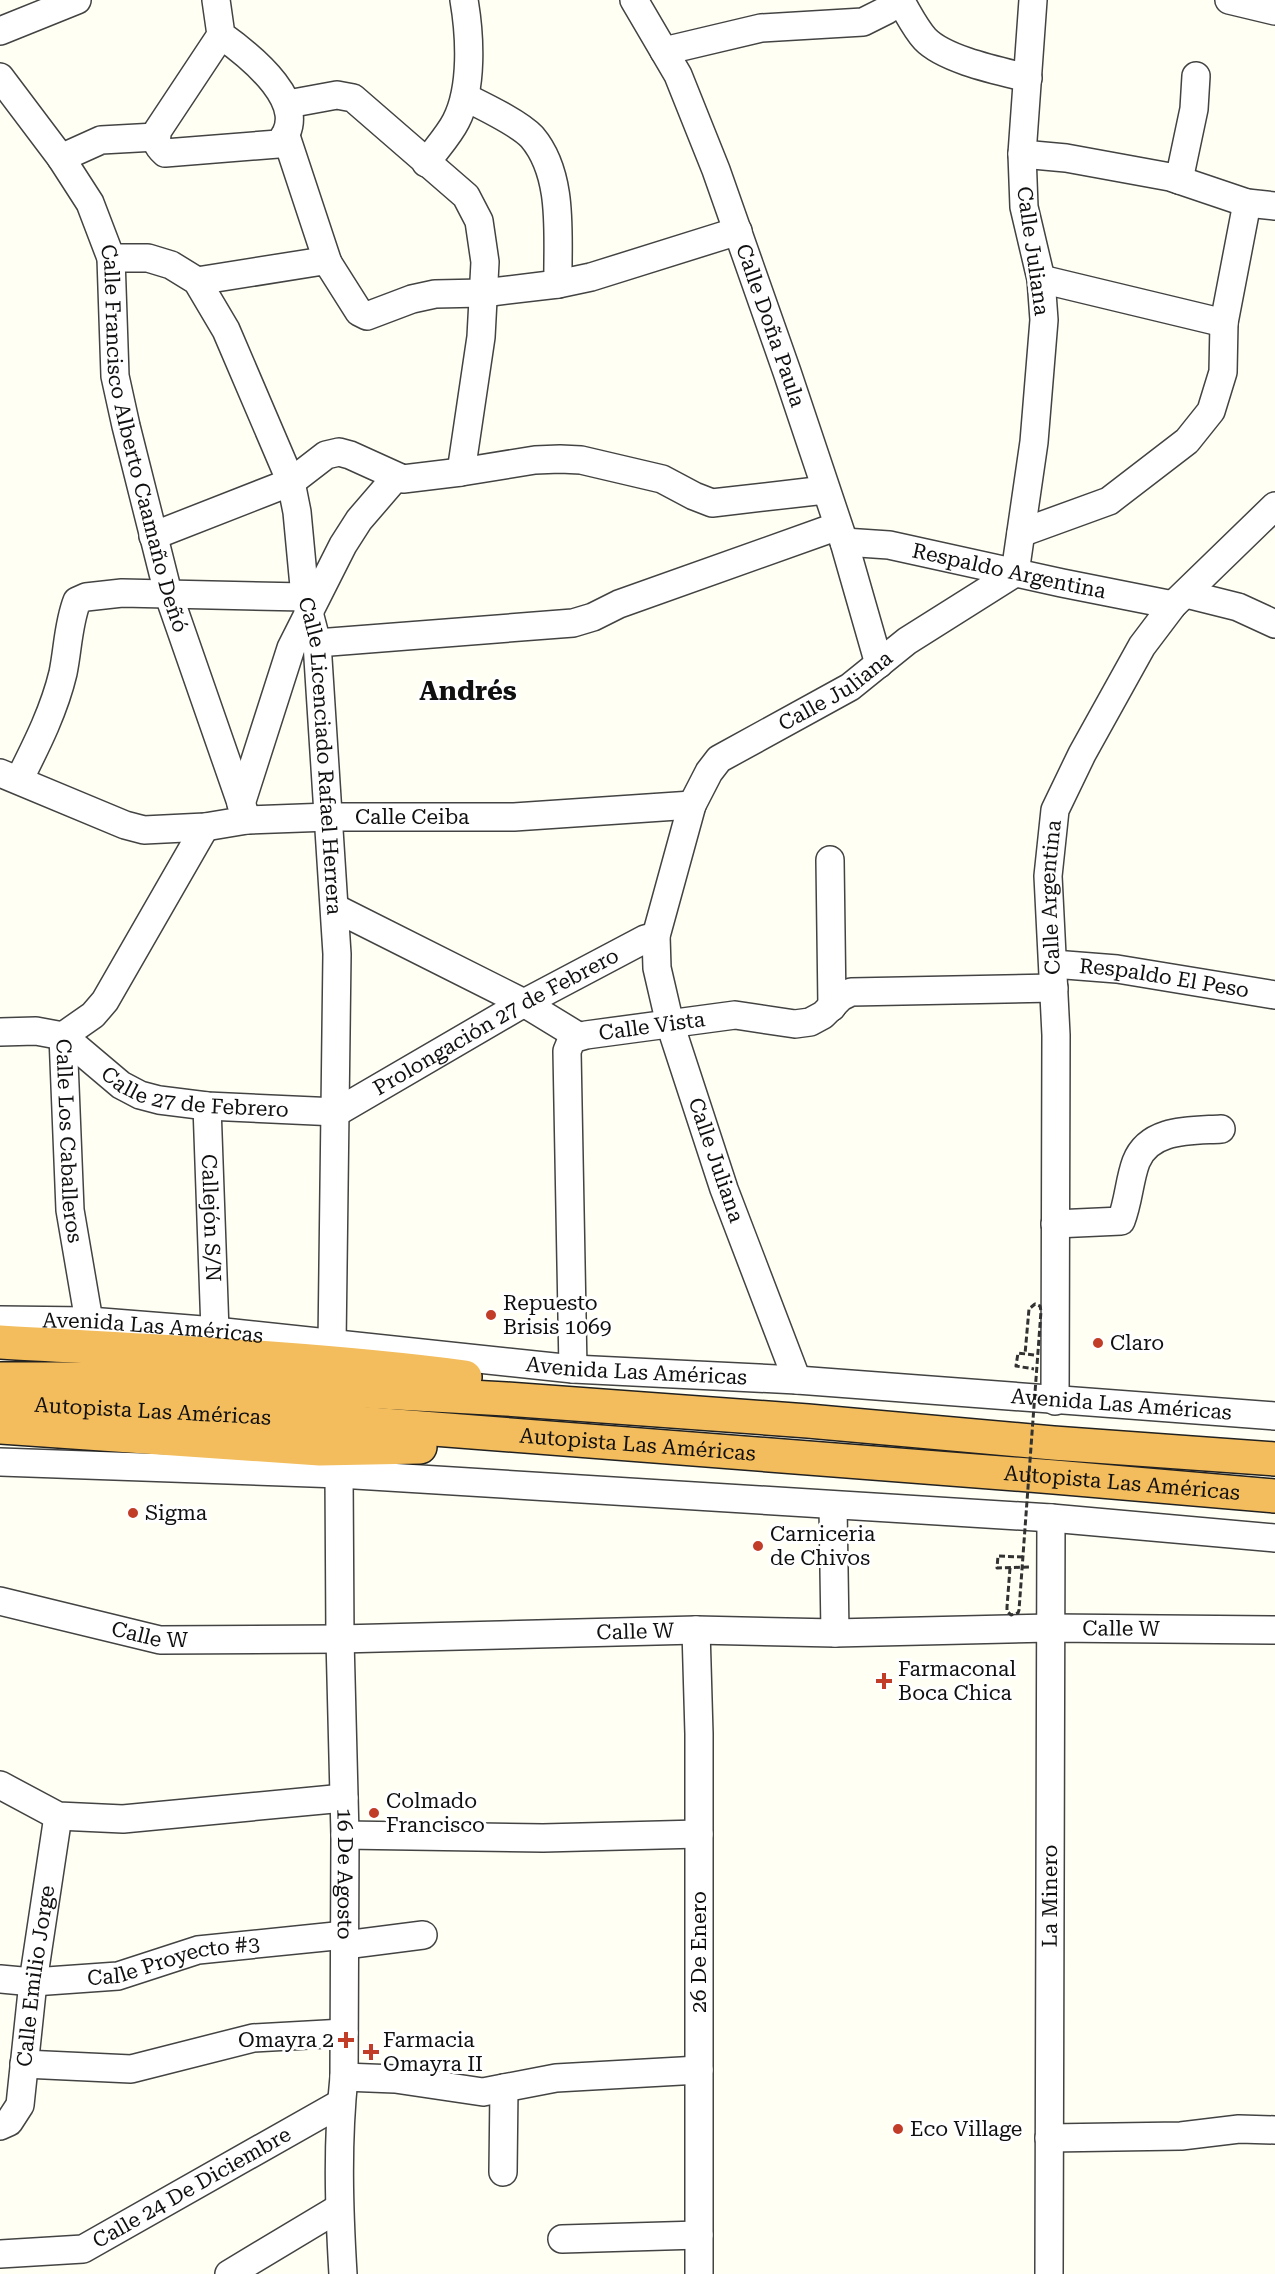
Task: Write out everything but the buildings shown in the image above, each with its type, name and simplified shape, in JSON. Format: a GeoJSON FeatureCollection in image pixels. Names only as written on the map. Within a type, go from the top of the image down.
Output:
{"type":"FeatureCollection","features":[{"type":"Feature","properties":{"kind":"highway"},"geometry":{"type":"LineString","coordinates":[[0,1342],[186,1352],[387,1367],[531,1386],[659,1410]]}},
{"type":"Feature","properties":{"kind":"highway","name":"Autopista Las Américas"},"geometry":{"type":"LineString","coordinates":[[0,1379],[146,1379],[332,1406],[490,1434],[1275,1496]]}},
{"type":"Feature","properties":{"kind":"highway","name":"Autopista Las Américas"},"geometry":{"type":"LineString","coordinates":[[0,1403],[659,1410],[1275,1459]]}},
{"type":"Feature","properties":{"kind":"highway"},"geometry":{"type":"LineString","coordinates":[[0,1427],[320,1449],[418,1448],[490,1434]]}},
{"type":"Feature","properties":{"kind":"street"},"geometry":{"type":"LineString","coordinates":[[2,25],[77,0]]}},
{"type":"Feature","properties":{"kind":"street"},"geometry":{"type":"LineString","coordinates":[[216,0],[221,35],[158,130],[156,137],[158,146],[165,153],[278,144],[286,136],[289,124],[288,104],[259,64],[221,35]]}},
{"type":"Feature","properties":{"kind":"street"},"geometry":{"type":"LineString","coordinates":[[426,163],[456,121],[465,97],[469,50],[464,0]]}},
{"type":"Feature","properties":{"kind":"street","name":"Calle Doña Paula"},"geometry":{"type":"LineString","coordinates":[[634,0],[678,75],[738,231],[841,534],[879,664]]}},
{"type":"Feature","properties":{"kind":"street"},"geometry":{"type":"LineString","coordinates":[[664,51],[760,28],[863,22],[887,10],[893,0]]}},
{"type":"Feature","properties":{"kind":"street"},"geometry":{"type":"LineString","coordinates":[[900,0],[926,40],[938,48],[975,64],[1028,78]]}},
{"type":"Feature","properties":{"kind":"street","name":"Calle Juliana"},"geometry":{"type":"LineString","coordinates":[[797,1380],[724,1189],[670,1024],[657,969],[656,936],[692,805],[709,772],[719,759],[850,687],[907,641],[1015,573],[1034,442],[1044,320],[1041,279],[1024,207],[1022,154],[1033,0]]}},
{"type":"Feature","properties":{"kind":"street"},"geometry":{"type":"LineString","coordinates":[[1229,0],[1275,11]]}},
{"type":"Feature","properties":{"kind":"street"},"geometry":{"type":"LineString","coordinates":[[1179,180],[1194,109],[1196,76]]}},
{"type":"Feature","properties":{"kind":"street","name":"Calle Francisco Alberto Caamaño Deñó"},"geometry":{"type":"LineString","coordinates":[[0,77],[61,158],[90,203],[111,258],[115,376],[153,536],[168,593],[244,812]]}},
{"type":"Feature","properties":{"kind":"street"},"geometry":{"type":"LineString","coordinates":[[288,104],[337,95],[353,98],[466,196],[478,221],[485,262],[481,337],[461,472]]}},
{"type":"Feature","properties":{"kind":"street"},"geometry":{"type":"LineString","coordinates":[[465,97],[500,115],[531,136],[548,164],[556,198],[558,284]]}},
{"type":"Feature","properties":{"kind":"street"},"geometry":{"type":"LineString","coordinates":[[286,136],[328,263],[358,312],[367,316],[412,299],[435,294],[483,293],[558,284],[591,277],[738,231]]}},
{"type":"Feature","properties":{"kind":"street"},"geometry":{"type":"LineString","coordinates":[[61,158],[101,140],[156,137]]}},
{"type":"Feature","properties":{"kind":"street"},"geometry":{"type":"LineString","coordinates":[[1022,154],[1066,158],[1179,180],[1247,203],[1275,206]]}},
{"type":"Feature","properties":{"kind":"street"},"geometry":{"type":"LineString","coordinates":[[1021,533],[1108,501],[1187,441],[1211,411],[1223,372],[1224,323],[1247,203]]}},
{"type":"Feature","properties":{"kind":"street","name":"Calle Licenciado Rafael Herrera"},"geometry":{"type":"LineString","coordinates":[[111,258],[148,258],[171,265],[197,281],[226,330],[291,482],[297,512],[307,605],[317,643],[337,954],[337,1112],[332,1345]]}},
{"type":"Feature","properties":{"kind":"street"},"geometry":{"type":"LineString","coordinates":[[197,281],[313,261],[328,263]]}},
{"type":"Feature","properties":{"kind":"street"},"geometry":{"type":"LineString","coordinates":[[1041,279],[1224,323]]}},
{"type":"Feature","properties":{"kind":"street"},"geometry":{"type":"LineString","coordinates":[[153,536],[291,482],[326,455],[339,452],[403,479],[535,460],[560,459],[581,460],[662,479],[712,503],[825,490]]}},
{"type":"Feature","properties":{"kind":"street"},"geometry":{"type":"LineString","coordinates":[[244,812],[291,648],[307,605],[359,520],[396,477]]}},
{"type":"Feature","properties":{"kind":"street","name":"Calle Argentina"},"geometry":{"type":"LineString","coordinates":[[1055,1401],[1056,1035],[1048,876],[1054,810],[1082,754],[1142,646],[1180,600],[1275,506]]}},
{"type":"Feature","properties":{"kind":"street"},"geometry":{"type":"LineString","coordinates":[[317,643],[573,623],[593,617],[619,604],[841,534]]}},
{"type":"Feature","properties":{"kind":"street","name":"Respaldo Argentina"},"geometry":{"type":"LineString","coordinates":[[841,534],[1015,573],[1180,600],[1238,607],[1275,624]]}},
{"type":"Feature","properties":{"kind":"street"},"geometry":{"type":"LineString","coordinates":[[9,777],[55,702],[77,601],[86,597],[122,593],[168,593],[307,605]]}},
{"type":"Feature","properties":{"kind":"street","name":"Calle Ceiba"},"geometry":{"type":"LineString","coordinates":[[9,777],[125,825],[144,830],[205,827],[244,812],[328,817],[514,817],[692,805]]}},
{"type":"Feature","properties":{"kind":"street","name":"Calle Los Caballeros"},"geometry":{"type":"LineString","coordinates":[[89,1321],[70,1210],[63,1036],[93,1015],[105,1001],[205,827]]}},
{"type":"Feature","properties":{"kind":"street"},"geometry":{"type":"LineString","coordinates":[[830,860],[832,1007]]}},
{"type":"Feature","properties":{"kind":"street"},"geometry":{"type":"LineString","coordinates":[[334,908],[524,1003],[578,1036]]}},
{"type":"Feature","properties":{"kind":"street","name":"Prolongación 27 de Febrero"},"geometry":{"type":"LineString","coordinates":[[337,1112],[524,1003],[645,939],[656,936]]}},
{"type":"Feature","properties":{"kind":"street","name":"Respaldo El Peso"},"geometry":{"type":"LineString","coordinates":[[1053,976],[1117,969],[1275,995]]}},
{"type":"Feature","properties":{"kind":"street","name":"Calle Vista"},"geometry":{"type":"LineString","coordinates":[[573,1369],[567,1050],[572,1040],[578,1036],[735,1015],[795,1024],[810,1022],[832,1007],[841,997],[851,992],[1053,976]]}},
{"type":"Feature","properties":{"kind":"street"},"geometry":{"type":"LineString","coordinates":[[0,1032],[36,1031],[63,1036]]}},
{"type":"Feature","properties":{"kind":"street","name":"Calle 27 de Febrero"},"geometry":{"type":"LineString","coordinates":[[63,1036],[121,1085],[140,1095],[159,1100],[207,1106],[337,1112]]}},
{"type":"Feature","properties":{"kind":"street","name":"Callejón S/N"},"geometry":{"type":"LineString","coordinates":[[207,1106],[215,1331]]}},
{"type":"Feature","properties":{"kind":"street"},"geometry":{"type":"LineString","coordinates":[[1055,1224],[1120,1221],[1128,1202],[1137,1161],[1149,1142],[1167,1134],[1221,1129]]}},
{"type":"Feature","properties":{"kind":"street","name":"Avenida Las Américas"},"geometry":{"type":"LineString","coordinates":[[0,1320],[89,1321],[215,1331],[573,1369],[797,1380],[1275,1416]]}},
{"type":"Feature","properties":{"kind":"street"},"geometry":{"type":"LineString","coordinates":[[0,1462],[339,1474],[1051,1518],[1275,1538]]}},
{"type":"Feature","properties":{"kind":"street","name":"16 De Agosto"},"geometry":{"type":"LineString","coordinates":[[339,1474],[345,1835],[344,2033],[339,2208],[343,2274]]}},
{"type":"Feature","properties":{"kind":"street"},"geometry":{"type":"LineString","coordinates":[[832,1506],[835,1633]]}},
{"type":"Feature","properties":{"kind":"street","name":"La Minero"},"geometry":{"type":"LineString","coordinates":[[1049,2274],[1051,1518]]}},
{"type":"Feature","properties":{"kind":"street","name":"Calle W"},"geometry":{"type":"LineString","coordinates":[[0,1601],[160,1640],[340,1639],[696,1629],[835,1633],[1051,1628],[1275,1630]]}},
{"type":"Feature","properties":{"kind":"street","name":"26 De Enero"},"geometry":{"type":"LineString","coordinates":[[696,1629],[699,1834],[699,2274]]}},
{"type":"Feature","properties":{"kind":"street"},"geometry":{"type":"LineString","coordinates":[[0,1785],[58,1816],[123,1819],[344,1798]]}},
{"type":"Feature","properties":{"kind":"street","name":"Calle Emilio Jorge"},"geometry":{"type":"LineString","coordinates":[[0,2126],[9,2122],[20,2105],[33,1982],[58,1816]]}},
{"type":"Feature","properties":{"kind":"street"},"geometry":{"type":"LineString","coordinates":[[345,1835],[543,1839],[699,1834]]}},
{"type":"Feature","properties":{"kind":"street","name":"Calle Proyecto #3"},"geometry":{"type":"LineString","coordinates":[[0,1979],[33,1982],[118,1976],[198,1950],[423,1935]]}},
{"type":"Feature","properties":{"kind":"street"},"geometry":{"type":"LineString","coordinates":[[24,2064],[131,2069],[253,2038],[344,2033]]}},
{"type":"Feature","properties":{"kind":"street"},"geometry":{"type":"LineString","coordinates":[[342,2090],[395,2079],[483,2092],[556,2078],[699,2070]]}},
{"type":"Feature","properties":{"kind":"street"},"geometry":{"type":"LineString","coordinates":[[503,2172],[504,2088]]}},
{"type":"Feature","properties":{"kind":"street","name":"Calle 24 De Diciembre"},"geometry":{"type":"LineString","coordinates":[[0,2254],[83,2249],[342,2090]]}},
{"type":"Feature","properties":{"kind":"street"},"geometry":{"type":"LineString","coordinates":[[1049,2138],[1181,2136],[1239,2129],[1275,2130]]}},
{"type":"Feature","properties":{"kind":"street"},"geometry":{"type":"LineString","coordinates":[[229,2274],[339,2208]]}},
{"type":"Feature","properties":{"kind":"street"},"geometry":{"type":"LineString","coordinates":[[562,2239],[699,2235]]}},
{"type":"Feature","properties":{"kind":"path"},"geometry":{"type":"LineString","coordinates":[[1023,1557],[998,1556],[997,1568],[1010,1568],[1006,1607],[1011,1615],[1018,1613],[1019,1610],[1023,1557],[1036,1369],[1041,1309],[1035,1304],[1029,1309],[1025,1354],[1018,1353],[1016,1366],[1036,1369]]}},
{"type":"Feature","properties":{"kind":"place","name":"Repuesto Brisis 1069"},"geometry":{"type":"Point","coordinates":[491,1315]}},
{"type":"Feature","properties":{"kind":"place","name":"Claro"},"geometry":{"type":"Point","coordinates":[1098,1343]}},
{"type":"Feature","properties":{"kind":"place","name":"Sigma"},"geometry":{"type":"Point","coordinates":[133,1513]}},
{"type":"Feature","properties":{"kind":"place","name":"Carniceria de Chivos"},"geometry":{"type":"Point","coordinates":[758,1546]}},
{"type":"Feature","properties":{"kind":"place","name":"Farmaconal Boca Chica"},"geometry":{"type":"Point","coordinates":[884,1681]}},
{"type":"Feature","properties":{"kind":"place","name":"Colmado Francisco"},"geometry":{"type":"Point","coordinates":[374,1813]}},
{"type":"Feature","properties":{"kind":"place","name":"Omayra 2"},"geometry":{"type":"Point","coordinates":[346,2040]}},
{"type":"Feature","properties":{"kind":"place","name":"Farmacia Omayra II"},"geometry":{"type":"Point","coordinates":[371,2052]}},
{"type":"Feature","properties":{"kind":"place","name":"Eco Village"},"geometry":{"type":"Point","coordinates":[898,2129]}},
{"type":"Feature","properties":{"kind":"district","name":"Andrés"},"geometry":{"type":"Point","coordinates":[468,691]}}]}
